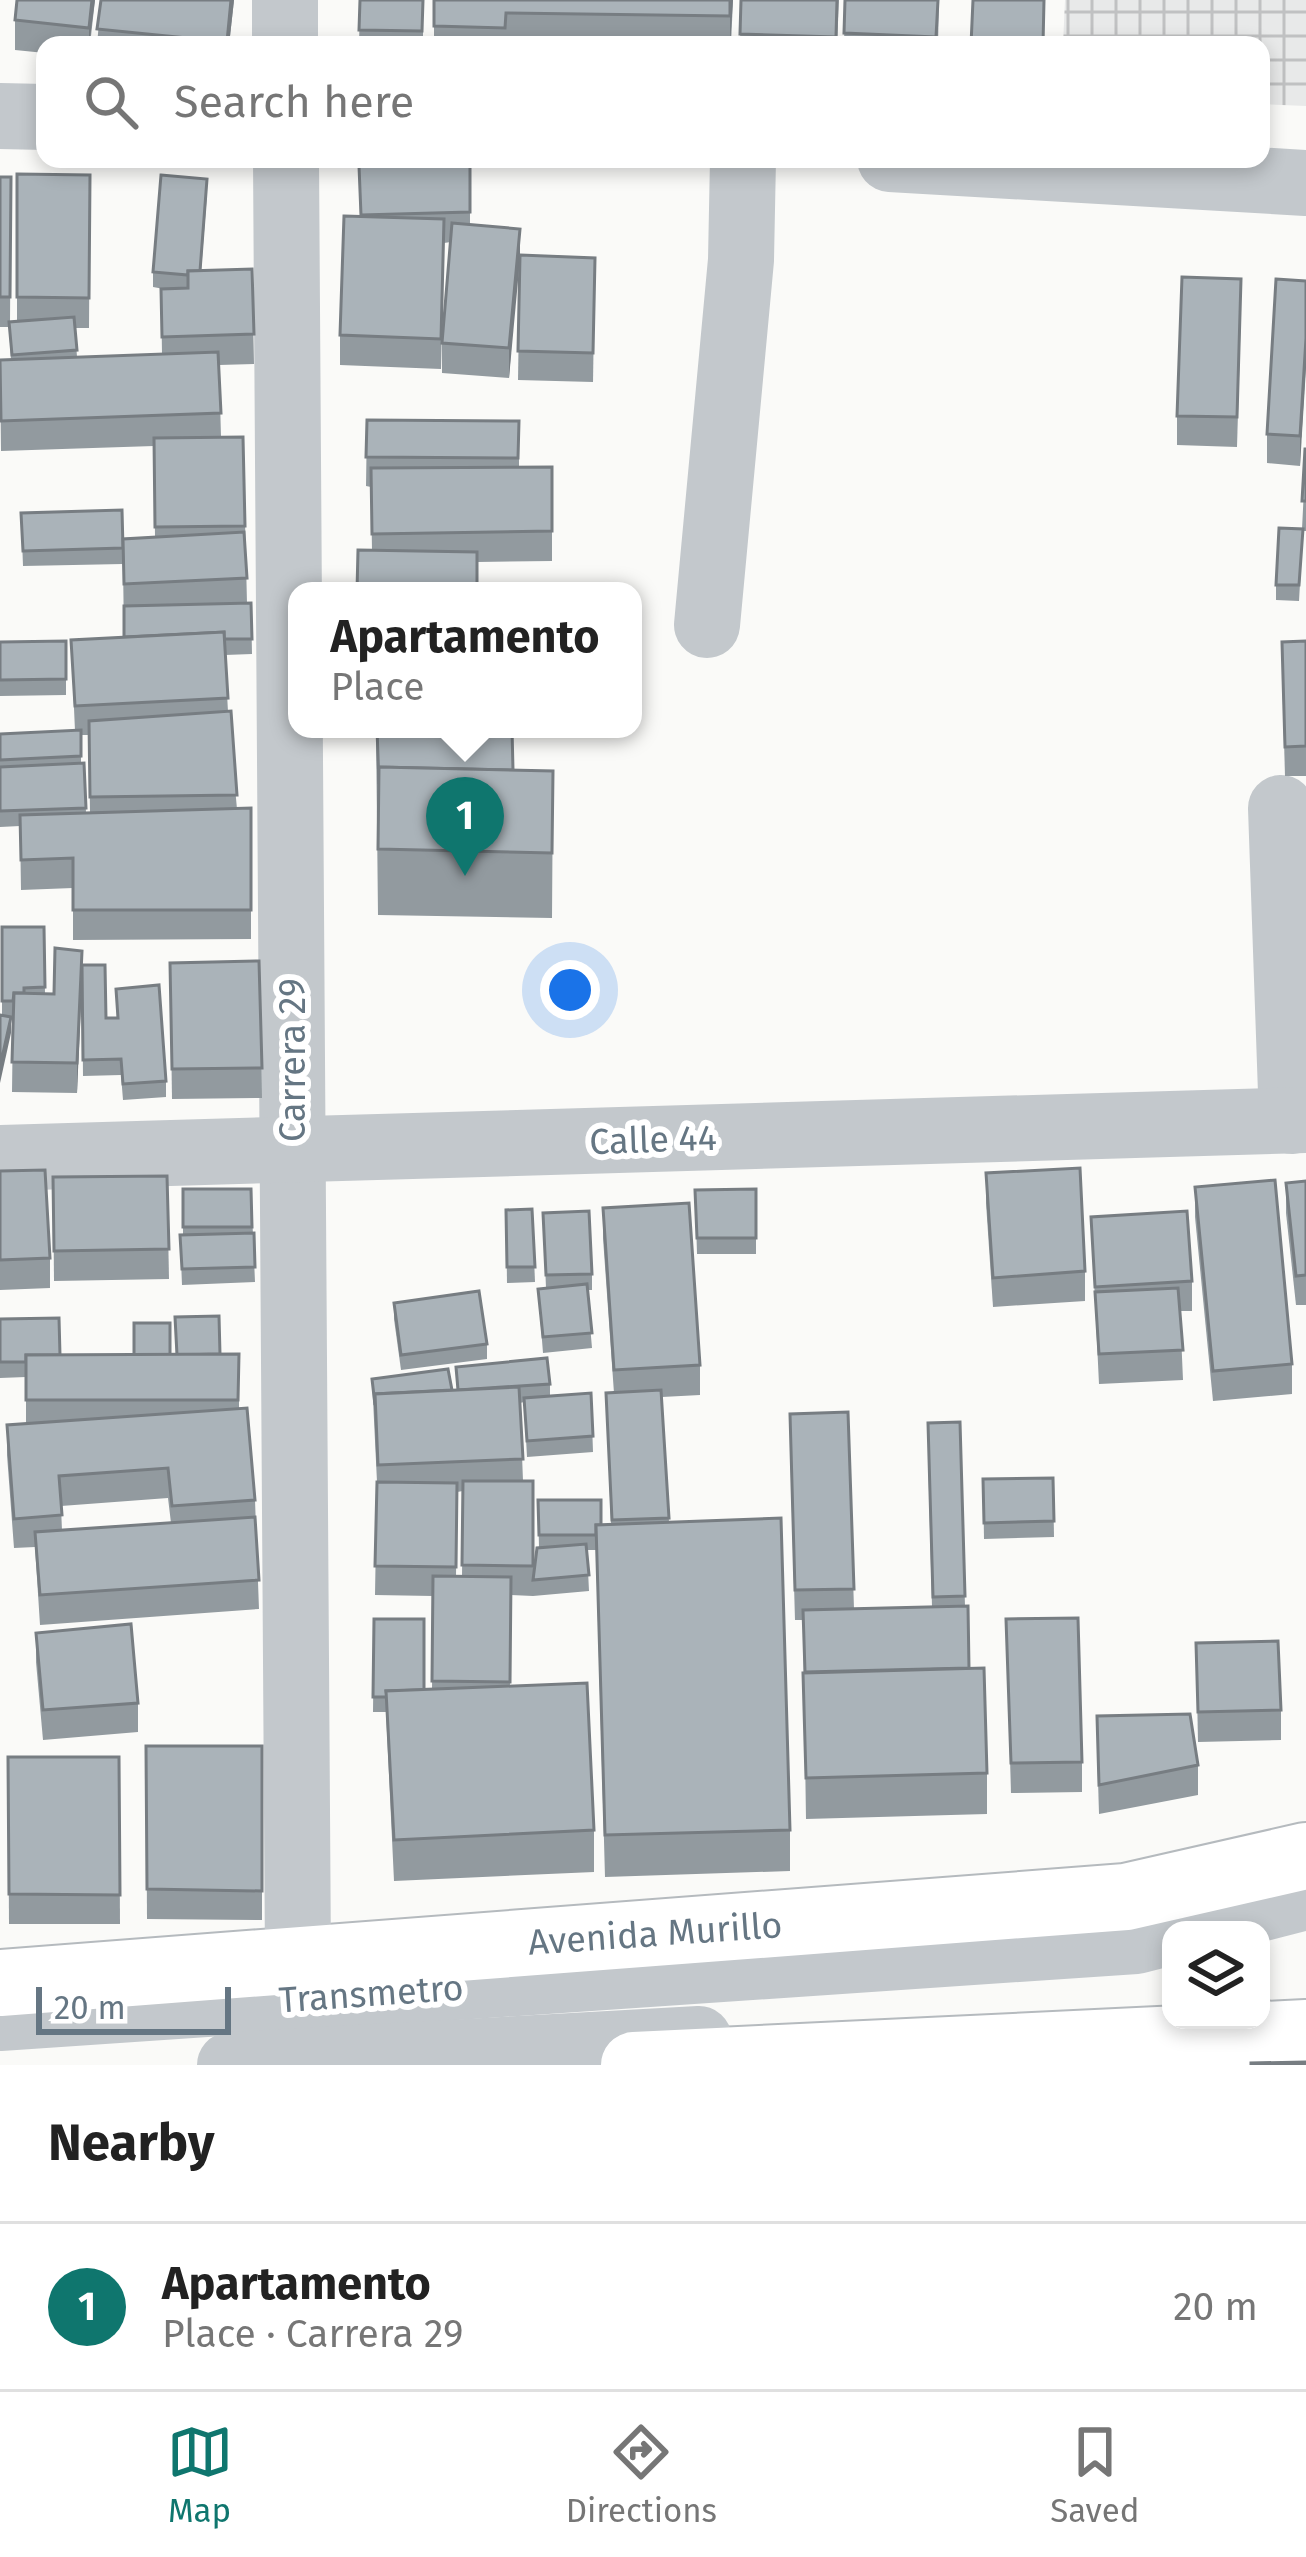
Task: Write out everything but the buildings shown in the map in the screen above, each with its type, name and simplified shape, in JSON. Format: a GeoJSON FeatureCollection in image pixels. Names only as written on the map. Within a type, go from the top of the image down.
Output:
{"type":"FeatureCollection","features":[{"type":"Feature","properties":{"kind":"main road","name":"Avenida Murillo"},"geometry":{"type":"LineString","coordinates":[[0,1983],[1126,1897],[1306,1856]]}},
{"type":"Feature","properties":{"kind":"main road"},"geometry":{"type":"LineString","coordinates":[[634,2065],[1306,2032]]}},
{"type":"Feature","properties":{"kind":"street"},"geometry":{"type":"LineString","coordinates":[[285,0],[285,36]]}},
{"type":"Feature","properties":{"kind":"street"},"geometry":{"type":"LineString","coordinates":[[0,116],[36,117]]}},
{"type":"Feature","properties":{"kind":"street","name":"Carrera 29"},"geometry":{"type":"LineString","coordinates":[[286,168],[289,582]]}},
{"type":"Feature","properties":{"kind":"street"},"geometry":{"type":"LineString","coordinates":[[706,625],[741,260],[743,168]]}},
{"type":"Feature","properties":{"kind":"street"},"geometry":{"type":"LineString","coordinates":[[1046,168],[1306,183]]}},
{"type":"Feature","properties":{"kind":"street","name":"Carrera 29"},"geometry":{"type":"LineString","coordinates":[[290,738],[298,1961]]}},
{"type":"Feature","properties":{"kind":"street"},"geometry":{"type":"LineString","coordinates":[[1281,808],[1299,1120]]}},
{"type":"Feature","properties":{"kind":"street","name":"Calle 44"},"geometry":{"type":"LineString","coordinates":[[0,1157],[1299,1120]]}},
{"type":"Feature","properties":{"kind":"street","name":"Transmetro"},"geometry":{"type":"LineString","coordinates":[[1214,1921],[1306,1898]]}},
{"type":"Feature","properties":{"kind":"street","name":"Transmetro"},"geometry":{"type":"LineString","coordinates":[[0,2018],[1136,1941],[1162,1934]]}},
{"type":"Feature","properties":{"kind":"street"},"geometry":{"type":"LineString","coordinates":[[1270,2009],[1306,2005]]}},
{"type":"Feature","properties":{"kind":"street","name":"Transmetro"},"geometry":{"type":"LineString","coordinates":[[230,2065],[1162,2015]]}},
{"type":"Feature","properties":{"kind":"shaded area"},"geometry":{"type":"Polygon","coordinates":[[[1065,0],[1306,0],[1306,106],[1270,104],[1270,36],[1063,36],[1065,0]]]}},
{"type":"Feature","properties":{"kind":"place","name":"Apartamento"},"geometry":{"type":"Point","coordinates":[465,876]}}]}
